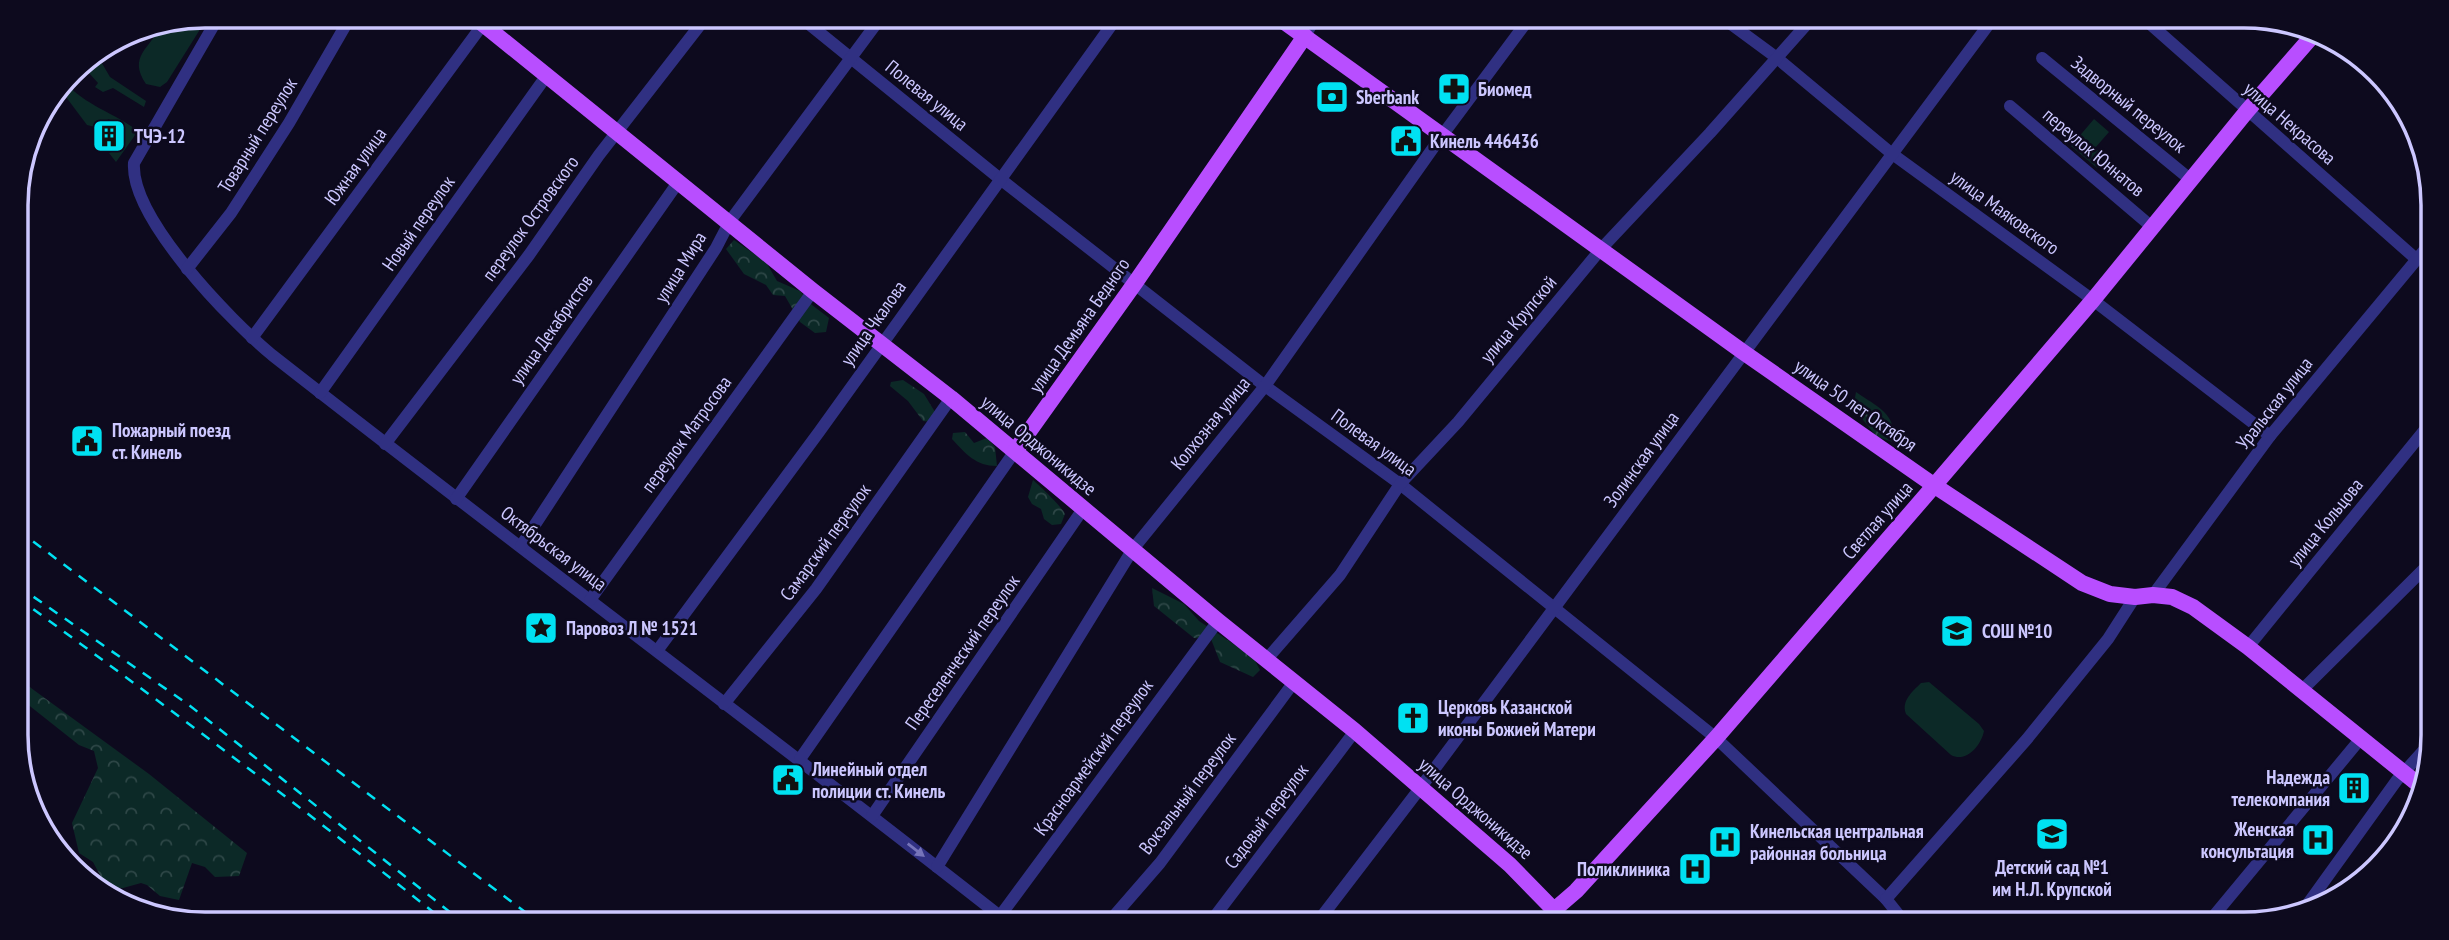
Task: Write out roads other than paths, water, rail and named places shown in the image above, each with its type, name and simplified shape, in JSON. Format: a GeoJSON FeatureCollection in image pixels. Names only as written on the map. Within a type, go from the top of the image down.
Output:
{"type":"FeatureCollection","features":[{"type":"Feature","properties":{"kind":"main road","name":"улица Орджоникидзе"},"geometry":{"type":"LineString","coordinates":[[493,28],[547,75],[813,291],[951,398],[1218,621],[1355,731],[1510,864],[1553,912]]}},
{"type":"Feature","properties":{"kind":"main road","name":"улица 50 лет Октября"},"geometry":{"type":"LineString","coordinates":[[1293,28],[1743,352],[1935,486],[2082,583],[2110,594],[2172,597],[2193,607],[2415,781]]}},
{"type":"Feature","properties":{"kind":"main road","name":"улица Демьяна Бедного"},"geometry":{"type":"LineString","coordinates":[[1015,451],[1135,283],[1304,36]]}},
{"type":"Feature","properties":{"kind":"main road","name":"Светлая улица"},"geometry":{"type":"LineString","coordinates":[[1561,912],[1576,891],[1716,738],[1935,486],[2093,300],[2307,40]]}},
{"type":"Feature","properties":{"kind":"street","name":"Октябрьская улица"},"geometry":{"type":"LineString","coordinates":[[212,28],[137,156],[134,170],[141,198],[151,217],[187,269],[252,338],[320,393],[724,704],[800,759],[995,912]]}},
{"type":"Feature","properties":{"kind":"street","name":"Товарный переулок"},"geometry":{"type":"LineString","coordinates":[[187,269],[231,213],[289,123],[344,28]]}},
{"type":"Feature","properties":{"kind":"street","name":"Южная улица"},"geometry":{"type":"LineString","coordinates":[[252,338],[475,28]]}},
{"type":"Feature","properties":{"kind":"street","name":"переулок Островского"},"geometry":{"type":"LineString","coordinates":[[385,444],[698,28]]}},
{"type":"Feature","properties":{"kind":"street","name":"Полевая улица"},"geometry":{"type":"LineString","coordinates":[[814,28],[999,178],[1265,386],[1400,484],[1716,738],[1886,899],[1896,912]]}},
{"type":"Feature","properties":{"kind":"street","name":"улица Мира"},"geometry":{"type":"LineString","coordinates":[[521,546],[716,248],[730,221],[873,28]]}},
{"type":"Feature","properties":{"kind":"street","name":"улица Чкалова"},"geometry":{"type":"LineString","coordinates":[[657,651],[1109,28]]}},
{"type":"Feature","properties":{"kind":"street","name":"улица Демьяна Бедного"},"geometry":{"type":"LineString","coordinates":[[1304,36],[1309,28]]}},
{"type":"Feature","properties":{"kind":"street","name":"Колхозная улица"},"geometry":{"type":"LineString","coordinates":[[937,867],[1133,549],[1265,386],[1443,134],[1522,28]]}},
{"type":"Feature","properties":{"kind":"street","name":"улица Маяковского"},"geometry":{"type":"LineString","coordinates":[[1736,28],[1777,58],[1891,153],[2093,300],[2270,436]]}},
{"type":"Feature","properties":{"kind":"street","name":"улица Крупской"},"geometry":{"type":"LineString","coordinates":[[1266,660],[1340,575],[1400,484],[1458,422],[1601,249],[1803,28]]}},
{"type":"Feature","properties":{"kind":"street","name":"Золинская улица"},"geometry":{"type":"LineString","coordinates":[[1325,912],[1555,609],[1986,28]]}},
{"type":"Feature","properties":{"kind":"street","name":"улица Некрасова"},"geometry":{"type":"LineString","coordinates":[[2154,28],[2415,258]]}},
{"type":"Feature","properties":{"kind":"street","name":"Задворный переулок"},"geometry":{"type":"LineString","coordinates":[[2042,58],[2191,180]]}},
{"type":"Feature","properties":{"kind":"street","name":"Новый переулок"},"geometry":{"type":"LineString","coordinates":[[320,393],[547,75]]}},
{"type":"Feature","properties":{"kind":"street","name":"переулок Юннатов"},"geometry":{"type":"LineString","coordinates":[[2010,106],[2152,227]]}},
{"type":"Feature","properties":{"kind":"street","name":"улица Декабристов"},"geometry":{"type":"LineString","coordinates":[[456,499],[679,181]]}},
{"type":"Feature","properties":{"kind":"street","name":"Уральская улица"},"geometry":{"type":"LineString","coordinates":[[2153,595],[2270,436],[2421,252]]}},
{"type":"Feature","properties":{"kind":"street","name":"переулок Матросова"},"geometry":{"type":"LineString","coordinates":[[590,600],[813,291]]}},
{"type":"Feature","properties":{"kind":"street","name":"Самарский переулок"},"geometry":{"type":"LineString","coordinates":[[724,704],[816,589],[951,398]]}},
{"type":"Feature","properties":{"kind":"street","name":"улица Кольцова"},"geometry":{"type":"LineString","coordinates":[[2248,648],[2421,435]]}},
{"type":"Feature","properties":{"kind":"street","name":"улица Демьяна Бедного"},"geometry":{"type":"LineString","coordinates":[[800,759],[1015,451]]}},
{"type":"Feature","properties":{"kind":"street","name":"Переселенческий переулок"},"geometry":{"type":"LineString","coordinates":[[872,816],[1083,509]]}},
{"type":"Feature","properties":{"kind":"street"},"geometry":{"type":"LineString","coordinates":[[2302,690],[2421,572]]}},
{"type":"Feature","properties":{"kind":"street"},"geometry":{"type":"LineString","coordinates":[[1886,899],[2026,739],[2108,639],[2135,597]]}},
{"type":"Feature","properties":{"kind":"street","name":"Красноармейский переулок"},"geometry":{"type":"LineString","coordinates":[[1011,912],[1148,713],[1218,621]]}},
{"type":"Feature","properties":{"kind":"street","name":"Вокзальный переулок"},"geometry":{"type":"LineString","coordinates":[[1117,912],[1160,863],[1294,682]]}},
{"type":"Feature","properties":{"kind":"street","name":"Садовый переулок"},"geometry":{"type":"LineString","coordinates":[[1218,912],[1355,731]]}},
{"type":"Feature","properties":{"kind":"street"},"geometry":{"type":"LineString","coordinates":[[2217,912],[2362,737]]}},
{"type":"Feature","properties":{"kind":"street"},"geometry":{"type":"LineString","coordinates":[[2313,899],[2419,755]]}},
{"type":"Feature","properties":{"kind":"railway"},"geometry":{"type":"LineString","coordinates":[[28,538],[525,912]]}},
{"type":"Feature","properties":{"kind":"railway"},"geometry":{"type":"LineString","coordinates":[[28,593],[189,705],[450,912]]}},
{"type":"Feature","properties":{"kind":"railway"},"geometry":{"type":"LineString","coordinates":[[28,605],[289,799],[433,912]]}},
{"type":"Feature","properties":{"kind":"place","name":"Биомед"},"geometry":{"type":"Point","coordinates":[1454,89]}},
{"type":"Feature","properties":{"kind":"place","name":"Sberbank"},"geometry":{"type":"Point","coordinates":[1332,97]}},
{"type":"Feature","properties":{"kind":"place","name":"ТЧЭ-12"},"geometry":{"type":"Point","coordinates":[109,136]}},
{"type":"Feature","properties":{"kind":"place","name":"Кинель 446436"},"geometry":{"type":"Point","coordinates":[1406,141]}},
{"type":"Feature","properties":{"kind":"place","name":"Пожарный поезд ст. Кинель"},"geometry":{"type":"Point","coordinates":[87,441]}},
{"type":"Feature","properties":{"kind":"place","name":"Паровоз Л № 1521"},"geometry":{"type":"Point","coordinates":[541,628]}},
{"type":"Feature","properties":{"kind":"place","name":"СОШ №10"},"geometry":{"type":"Point","coordinates":[1957,631]}},
{"type":"Feature","properties":{"kind":"place","name":"Церковь Казанской иконы Божией Матери"},"geometry":{"type":"Point","coordinates":[1413,718]}},
{"type":"Feature","properties":{"kind":"place","name":"Линейный отдел полиции ст. Кинель"},"geometry":{"type":"Point","coordinates":[788,780]}},
{"type":"Feature","properties":{"kind":"place","name":"Надежда телекомпания"},"geometry":{"type":"Point","coordinates":[2354,788]}},
{"type":"Feature","properties":{"kind":"place","name":"Детский сад №1 им Н.Л. Крупской"},"geometry":{"type":"Point","coordinates":[2052,834]}},
{"type":"Feature","properties":{"kind":"place","name":"Женская консультация"},"geometry":{"type":"Point","coordinates":[2318,840]}},
{"type":"Feature","properties":{"kind":"place","name":"Кинельская центральная районная больница"},"geometry":{"type":"Point","coordinates":[1725,842]}},
{"type":"Feature","properties":{"kind":"place","name":"Поликлиника"},"geometry":{"type":"Point","coordinates":[1695,869]}}]}
